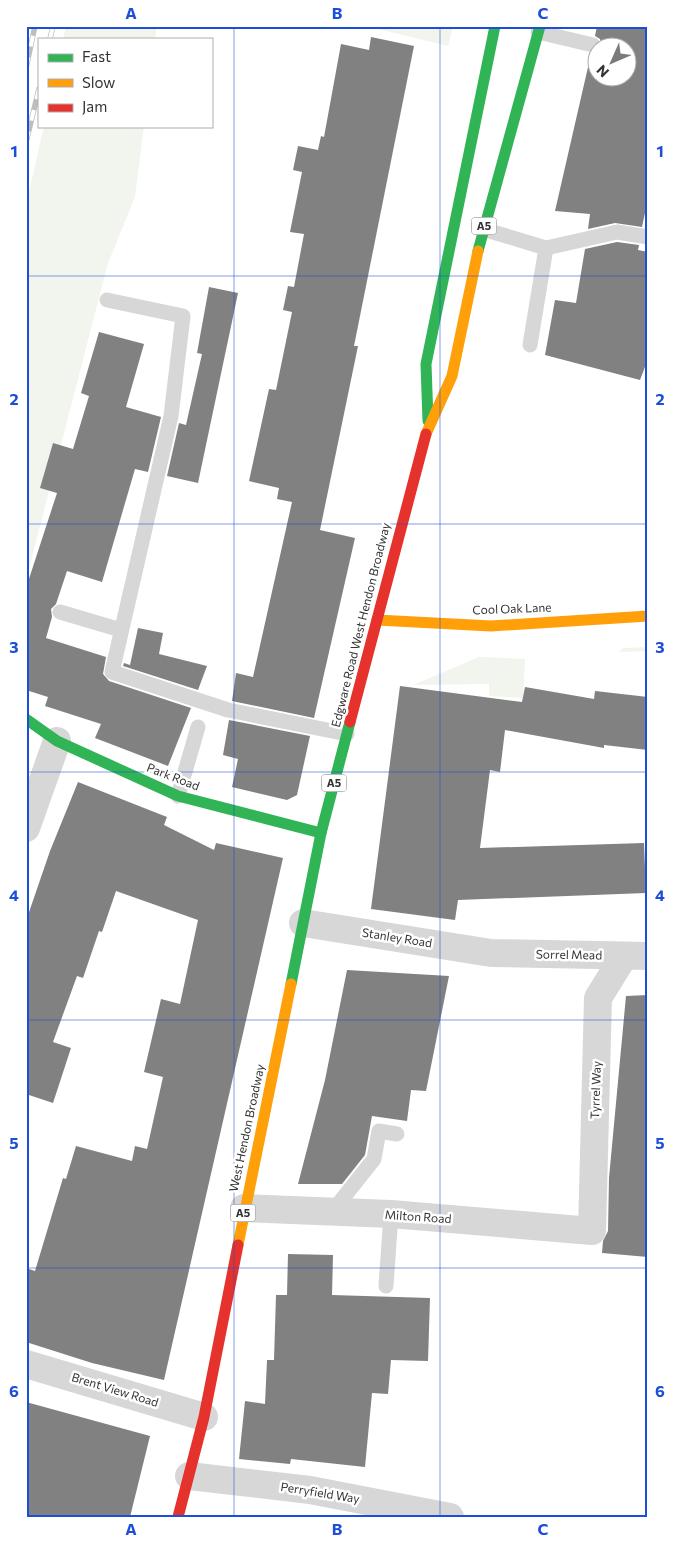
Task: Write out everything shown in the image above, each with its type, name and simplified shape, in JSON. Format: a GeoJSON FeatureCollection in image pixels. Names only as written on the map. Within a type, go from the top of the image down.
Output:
{"type":"FeatureCollection","features":[{"type":"Feature","properties":{"kind":"main road","name":"A5"},"geometry":{"type":"LineString","coordinates":[[428,424],[426,364],[495,26]]}},
{"type":"Feature","properties":{"kind":"main road","name":"A5"},"geometry":{"type":"LineString","coordinates":[[428,424],[452,376],[483,229],[539,29]]}},
{"type":"Feature","properties":{"kind":"main road","name":"Edgware Road West Hendon Broadway"},"geometry":{"type":"LineString","coordinates":[[321,832],[428,424]]}},
{"type":"Feature","properties":{"kind":"main road","name":"Cool Oak Lane"},"geometry":{"type":"LineString","coordinates":[[377,620],[491,626],[648,616]]}},
{"type":"Feature","properties":{"kind":"main road","name":"Park Road"},"geometry":{"type":"LineString","coordinates":[[26,719],[57,741],[178,796],[321,832]]}},
{"type":"Feature","properties":{"kind":"main road","name":"West Hendon Broadway"},"geometry":{"type":"LineString","coordinates":[[178,1517],[204,1417],[244,1208],[321,832]]}},
{"type":"Feature","properties":{"kind":"street"},"geometry":{"type":"LineString","coordinates":[[26,828],[57,741]]}},
{"type":"Feature","properties":{"kind":"street","name":"Stanley Road"},"geometry":{"type":"LineString","coordinates":[[303,923],[491,953]]}},
{"type":"Feature","properties":{"kind":"street","name":"Sorrel Mead"},"geometry":{"type":"LineString","coordinates":[[491,953],[636,956]]}},
{"type":"Feature","properties":{"kind":"street","name":"Tyrrel Way"},"geometry":{"type":"LineString","coordinates":[[592,1231],[598,998],[636,956]]}},
{"type":"Feature","properties":{"kind":"street","name":"Milton Road"},"geometry":{"type":"LineString","coordinates":[[244,1208],[391,1214],[592,1231]]}},
{"type":"Feature","properties":{"kind":"street","name":"Brent View Road"},"geometry":{"type":"LineString","coordinates":[[26,1364],[204,1417]]}},
{"type":"Feature","properties":{"kind":"street","name":"Perryfield Way"},"geometry":{"type":"LineString","coordinates":[[189,1476],[310,1490],[450,1517]]}},
{"type":"Feature","properties":{"kind":"lane"},"geometry":{"type":"LineString","coordinates":[[539,29],[586,43]]}},
{"type":"Feature","properties":{"kind":"lane"},"geometry":{"type":"LineString","coordinates":[[483,229],[546,248],[617,232],[648,237]]}},
{"type":"Feature","properties":{"kind":"lane"},"geometry":{"type":"LineString","coordinates":[[530,345],[546,248]]}},
{"type":"Feature","properties":{"kind":"lane"},"geometry":{"type":"LineString","coordinates":[[107,300],[183,316],[171,416],[112,672],[228,710],[347,734]]}},
{"type":"Feature","properties":{"kind":"lane"},"geometry":{"type":"LineString","coordinates":[[60,612],[121,630]]}},
{"type":"Feature","properties":{"kind":"lane"},"geometry":{"type":"LineString","coordinates":[[178,796],[198,727]]}},
{"type":"Feature","properties":{"kind":"lane"},"geometry":{"type":"LineString","coordinates":[[332,1212],[374,1159],[380,1131],[397,1134]]}},
{"type":"Feature","properties":{"kind":"lane"},"geometry":{"type":"LineString","coordinates":[[386,1286],[391,1214]]}},
{"type":"Feature","properties":{"kind":"shaded area"},"geometry":{"type":"Polygon","coordinates":[[[66,26],[157,26],[155,38],[63,38],[66,26]]]}},
{"type":"Feature","properties":{"kind":"shaded area"},"geometry":{"type":"Polygon","coordinates":[[[366,26],[453,26],[448,46],[366,26]]]}},
{"type":"Feature","properties":{"kind":"shaded area"},"geometry":{"type":"Polygon","coordinates":[[[44,128],[144,128],[135,197],[108,263],[26,580],[26,205],[44,128]]]}},
{"type":"Feature","properties":{"kind":"shaded area"},"geometry":{"type":"Polygon","coordinates":[[[648,647],[648,651],[619,652],[623,648],[648,647]]]}},
{"type":"Feature","properties":{"kind":"shaded area"},"geometry":{"type":"Polygon","coordinates":[[[479,657],[525,659],[523,698],[489,696],[489,684],[413,685],[479,657]]]}},
{"type":"Feature","properties":{"kind":"building"},"geometry":{"type":"Polygon","coordinates":[[[597,26],[648,26],[648,199],[642,227],[615,223],[588,229],[590,214],[555,211],[586,76],[586,88],[636,88],[636,38],[598,38],[595,36],[597,26]]]}},
{"type":"Feature","properties":{"kind":"building"},"geometry":{"type":"Polygon","coordinates":[[[371,37],[414,46],[354,346],[358,346],[320,530],[355,538],[314,718],[232,701],[236,673],[253,677],[292,502],[277,499],[279,488],[249,481],[269,389],[276,390],[292,312],[283,310],[288,286],[294,287],[304,234],[290,232],[302,172],[293,170],[298,146],[318,150],[321,136],[324,137],[341,44],[369,50],[371,37]]]}},
{"type":"Feature","properties":{"kind":"building"},"geometry":{"type":"Polygon","coordinates":[[[617,242],[639,245],[638,250],[648,252],[648,359],[640,380],[545,355],[555,300],[576,303],[585,249],[617,242]]]}},
{"type":"Feature","properties":{"kind":"building"},"geometry":{"type":"Polygon","coordinates":[[[209,287],[238,293],[198,483],[167,476],[179,423],[186,425],[202,354],[197,353],[209,287]]]}},
{"type":"Feature","properties":{"kind":"building"},"geometry":{"type":"Polygon","coordinates":[[[99,332],[144,344],[126,407],[161,417],[148,472],[135,469],[102,582],[67,571],[56,604],[51,609],[52,617],[46,638],[106,657],[103,674],[109,681],[191,708],[168,766],[95,738],[101,724],[45,706],[48,697],[26,690],[26,588],[57,493],[40,488],[53,443],[73,449],[89,396],[81,393],[99,332]]]}},
{"type":"Feature","properties":{"kind":"building"},"geometry":{"type":"Polygon","coordinates":[[[138,628],[163,633],[159,654],[207,666],[198,690],[123,666],[124,663],[130,665],[138,628]]]}},
{"type":"Feature","properties":{"kind":"building"},"geometry":{"type":"Polygon","coordinates":[[[400,686],[522,702],[525,687],[594,699],[595,691],[648,697],[648,750],[604,745],[604,748],[505,730],[500,772],[490,770],[480,848],[644,843],[646,893],[458,900],[455,920],[371,909],[400,686]]]}},
{"type":"Feature","properties":{"kind":"building"},"geometry":{"type":"Polygon","coordinates":[[[229,720],[310,736],[297,795],[287,800],[232,787],[238,759],[223,755],[229,720]]]}},
{"type":"Feature","properties":{"kind":"building"},"geometry":{"type":"Polygon","coordinates":[[[78,782],[167,817],[164,825],[214,850],[216,843],[283,858],[164,1380],[92,1363],[26,1342],[26,1268],[35,1271],[63,1178],[66,1179],[76,1146],[132,1161],[135,1146],[147,1149],[163,1077],[144,1072],[161,999],[180,1004],[198,920],[116,891],[102,932],[99,931],[83,978],[77,976],[53,1042],[71,1048],[53,1103],[26,1094],[26,921],[50,851],[78,782]]]}},
{"type":"Feature","properties":{"kind":"building"},"geometry":{"type":"Polygon","coordinates":[[[347,970],[449,976],[426,1091],[411,1090],[407,1121],[372,1116],[365,1155],[342,1184],[298,1184],[325,1080],[347,970]]]}},
{"type":"Feature","properties":{"kind":"building"},"geometry":{"type":"Polygon","coordinates":[[[648,995],[648,1257],[602,1253],[603,1241],[608,1231],[609,1178],[626,996],[648,995]]]}},
{"type":"Feature","properties":{"kind":"building"},"geometry":{"type":"Polygon","coordinates":[[[288,1254],[333,1255],[332,1295],[430,1298],[428,1361],[391,1360],[388,1394],[372,1393],[365,1467],[291,1459],[290,1464],[239,1459],[245,1401],[265,1404],[267,1360],[274,1360],[276,1295],[287,1295],[288,1254]]]}},
{"type":"Feature","properties":{"kind":"building"},"geometry":{"type":"Polygon","coordinates":[[[26,1402],[150,1436],[130,1517],[26,1517],[26,1402]]]}},
{"type":"Feature","properties":{"kind":"railway"},"geometry":{"type":"LineString","coordinates":[[26,68],[35,26]]}},
{"type":"Feature","properties":{"kind":"railway"},"geometry":{"type":"LineString","coordinates":[[50,38],[53,26]]}},
{"type":"Feature","properties":{"kind":"railway"},"geometry":{"type":"LineString","coordinates":[[26,142],[38,93]]}},
{"type":"Feature","properties":{"kind":"traffic: fast"},"geometry":{"type":"LineString","coordinates":[[428,421],[426,364],[495,26]]}},
{"type":"Feature","properties":{"kind":"traffic: fast"},"geometry":{"type":"LineString","coordinates":[[478,251],[540,26]]}},
{"type":"Feature","properties":{"kind":"traffic: fast"},"geometry":{"type":"LineString","coordinates":[[26,719],[57,741],[178,796],[321,833]]}},
{"type":"Feature","properties":{"kind":"traffic: fast"},"geometry":{"type":"LineString","coordinates":[[291,984],[321,833],[350,722]]}},
{"type":"Feature","properties":{"kind":"traffic: slow"},"geometry":{"type":"LineString","coordinates":[[426,434],[452,376],[478,251]]}},
{"type":"Feature","properties":{"kind":"traffic: slow"},"geometry":{"type":"LineString","coordinates":[[377,620],[491,626],[648,616]]}},
{"type":"Feature","properties":{"kind":"traffic: slow"},"geometry":{"type":"LineString","coordinates":[[238,1245],[291,984]]}},
{"type":"Feature","properties":{"kind":"traffic: jam"},"geometry":{"type":"LineString","coordinates":[[350,722],[426,434]]}},
{"type":"Feature","properties":{"kind":"traffic: jam"},"geometry":{"type":"LineString","coordinates":[[178,1517],[204,1417],[238,1245]]}}]}
